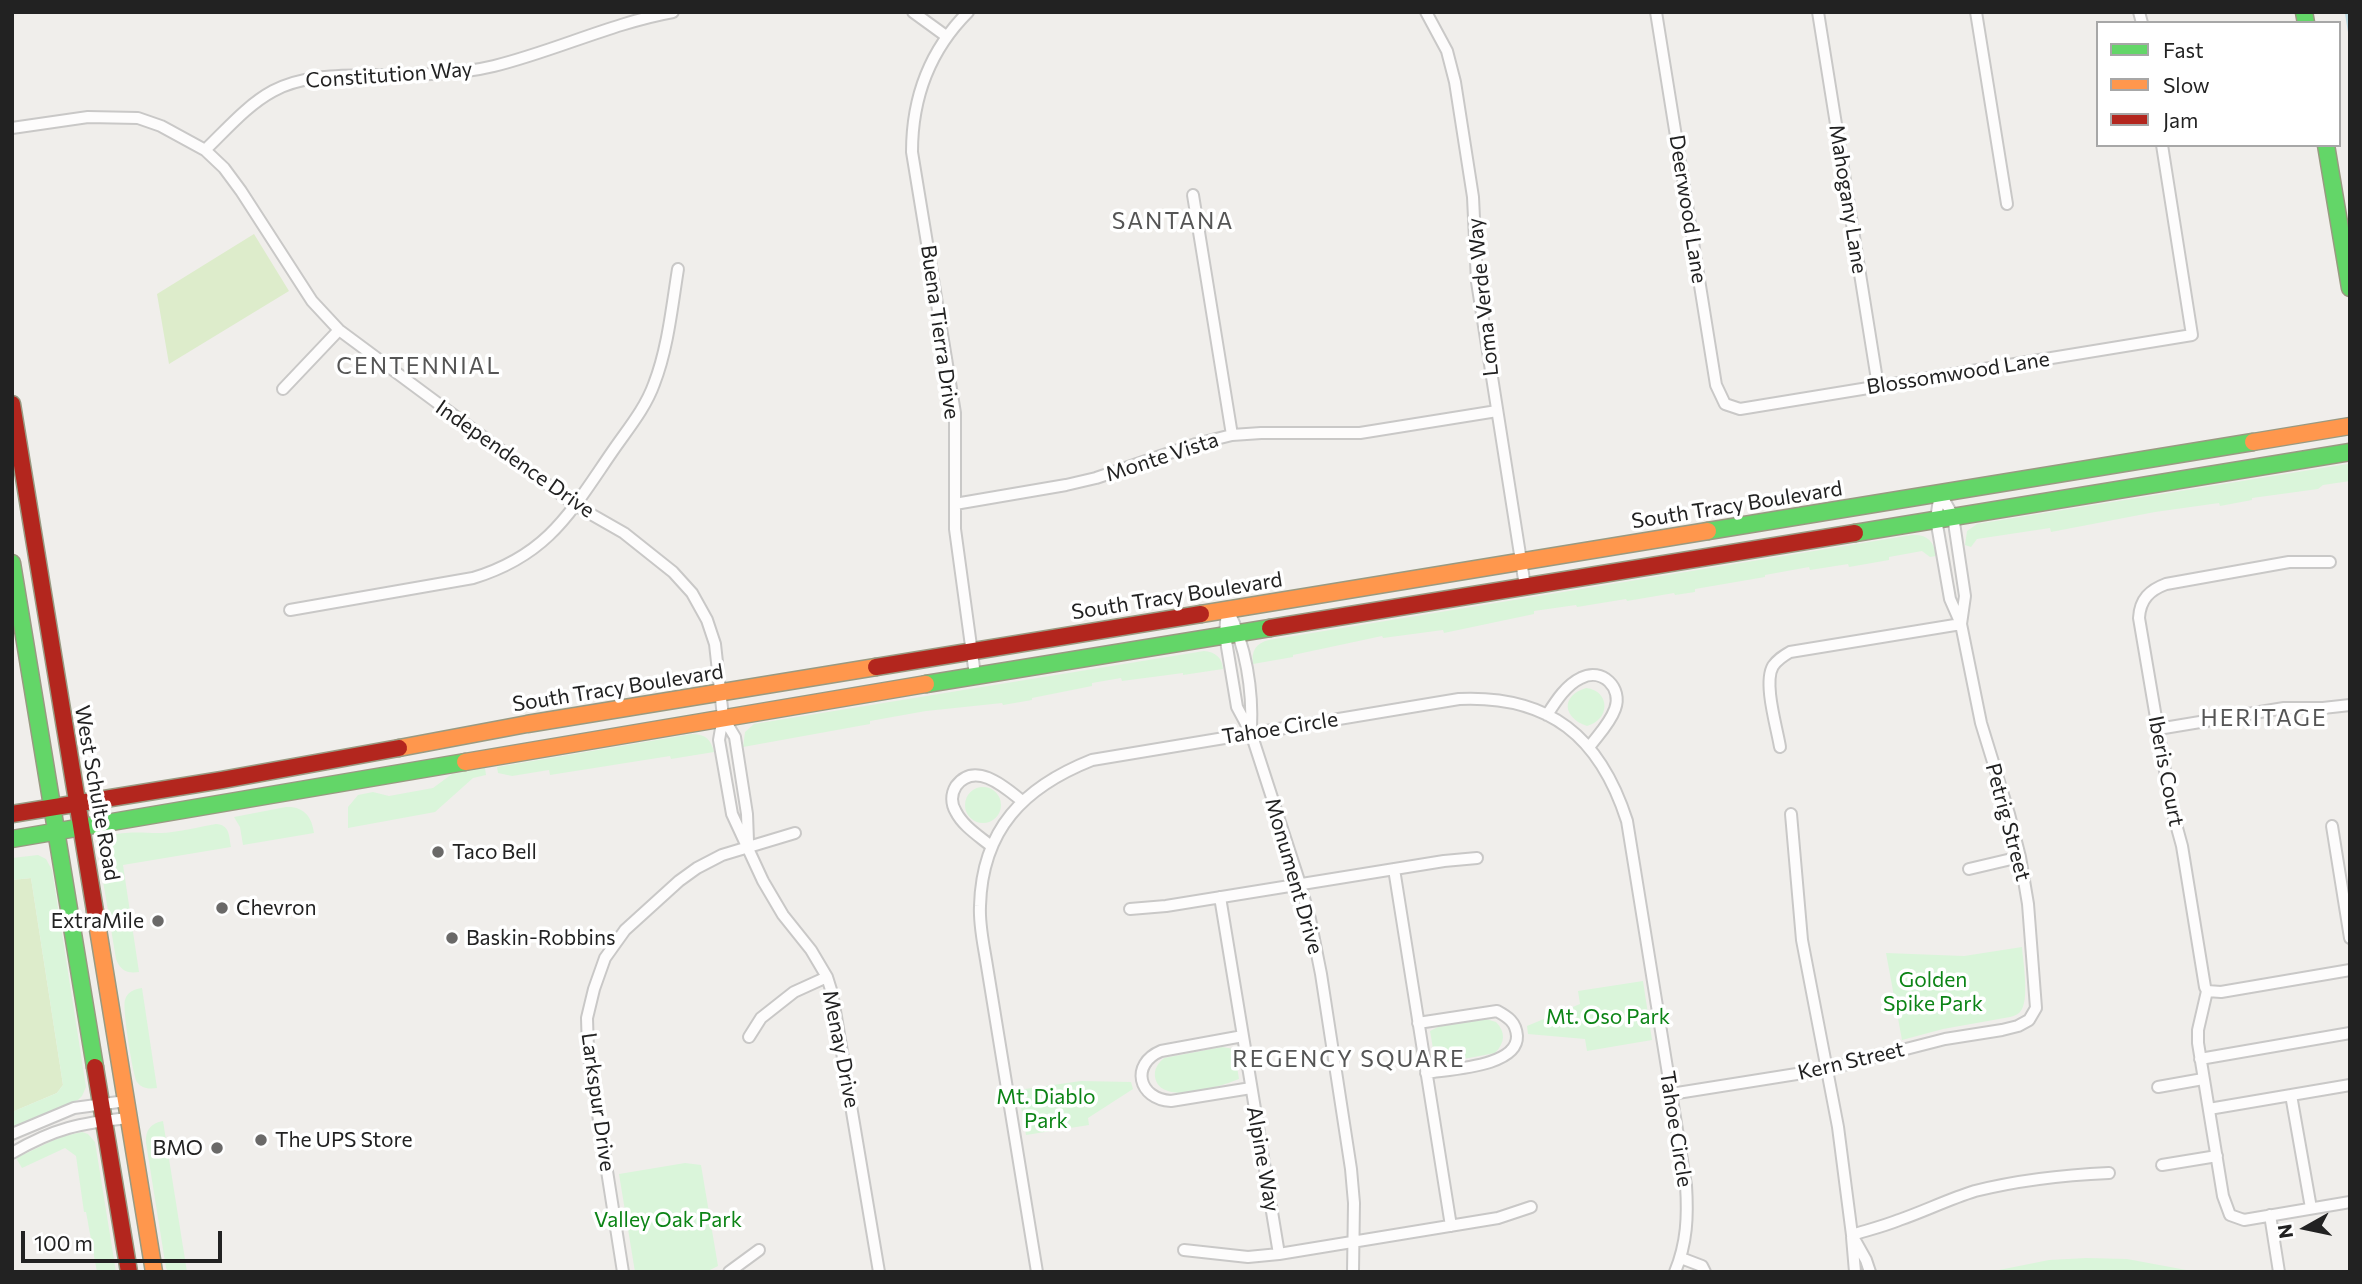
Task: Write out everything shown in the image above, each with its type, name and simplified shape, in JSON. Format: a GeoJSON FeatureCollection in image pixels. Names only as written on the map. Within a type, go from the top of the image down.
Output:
{"type":"FeatureCollection","features":[{"type":"Feature","properties":{"kind":"main road"},"geometry":{"type":"LineString","coordinates":[[2326,147],[2350,288]]}},
{"type":"Feature","properties":{"kind":"main road","name":"West Schulte Road"},"geometry":{"type":"LineString","coordinates":[[12,404],[154,1272]]}},
{"type":"Feature","properties":{"kind":"main road","name":"South Tracy Boulevard"},"geometry":{"type":"LineString","coordinates":[[12,814],[222,780],[527,724],[2350,426]]}},
{"type":"Feature","properties":{"kind":"main road"},"geometry":{"type":"LineString","coordinates":[[12,839],[205,808],[723,716],[2350,452]]}},
{"type":"Feature","properties":{"kind":"main road"},"geometry":{"type":"LineString","coordinates":[[12,563],[129,1272]]}},
{"type":"Feature","properties":{"kind":"street","name":"Constitution Way"},"geometry":{"type":"LineString","coordinates":[[205,150],[253,103],[275,90],[299,81],[334,76],[435,73],[495,66],[615,26],[673,12]]}},
{"type":"Feature","properties":{"kind":"street"},"geometry":{"type":"LineString","coordinates":[[913,12],[946,36]]}},
{"type":"Feature","properties":{"kind":"street","name":"Buena Tierra Drive"},"geometry":{"type":"LineString","coordinates":[[968,12],[946,36],[926,73],[912,125],[912,152],[955,414],[955,529],[975,676]]}},
{"type":"Feature","properties":{"kind":"street","name":"Loma Verde Way"},"geometry":{"type":"LineString","coordinates":[[1426,12],[1447,51],[1455,82],[1472,197],[1477,282],[1525,586]]}},
{"type":"Feature","properties":{"kind":"street","name":"Deerwood Lane"},"geometry":{"type":"LineString","coordinates":[[1656,12],[1716,385],[1725,404]]}},
{"type":"Feature","properties":{"kind":"street","name":"Mahogany Lane"},"geometry":{"type":"LineString","coordinates":[[1818,12],[1878,386]]}},
{"type":"Feature","properties":{"kind":"street"},"geometry":{"type":"LineString","coordinates":[[1976,12],[2007,204]]}},
{"type":"Feature","properties":{"kind":"street","name":"Independence Drive"},"geometry":{"type":"LineString","coordinates":[[12,128],[88,117],[138,118],[162,126],[205,150],[224,168],[241,191],[312,302],[339,330],[575,505],[624,533],[673,572],[692,593],[707,620],[715,644],[723,716]]}},
{"type":"Feature","properties":{"kind":"street","name":"Blossomwood Lane"},"geometry":{"type":"LineString","coordinates":[[1725,404],[1740,409],[2192,335],[2162,147]]}},
{"type":"Feature","properties":{"kind":"street"},"geometry":{"type":"LineString","coordinates":[[1193,195],[1233,435]]}},
{"type":"Feature","properties":{"kind":"street"},"geometry":{"type":"LineString","coordinates":[[290,610],[473,578],[501,569],[550,537],[641,410],[654,386],[661,366],[678,269]]}},
{"type":"Feature","properties":{"kind":"street"},"geometry":{"type":"LineString","coordinates":[[283,389],[339,330]]}},
{"type":"Feature","properties":{"kind":"street","name":"Monte Vista"},"geometry":{"type":"LineString","coordinates":[[955,504],[1086,481],[1196,444],[1233,435],[1360,433],[1497,411]]}},
{"type":"Feature","properties":{"kind":"street","name":"Petrig Street"},"geometry":{"type":"LineString","coordinates":[[1940,493],[1950,599],[1961,624],[1981,723],[2009,814],[2028,904],[2036,990],[2036,1008],[2029,1020]]}},
{"type":"Feature","properties":{"kind":"street","name":"Petrig Street"},"geometry":{"type":"LineString","coordinates":[[1944,518],[1965,596],[1961,624]]}},
{"type":"Feature","properties":{"kind":"street","name":"Iberis Court"},"geometry":{"type":"LineString","coordinates":[[2207,991],[2202,979],[2182,846],[2171,806],[2139,618],[2140,607],[2153,589],[2166,584],[2289,562],[2330,562]]}},
{"type":"Feature","properties":{"kind":"street","name":"Monument Drive"},"geometry":{"type":"LineString","coordinates":[[1227,609],[1232,634],[1237,707],[1251,733],[1300,884],[1321,974],[1354,1203],[1353,1272]]}},
{"type":"Feature","properties":{"kind":"street"},"geometry":{"type":"LineString","coordinates":[[1780,747],[1769,683],[1772,668],[1779,658],[1790,652],[1961,624]]}},
{"type":"Feature","properties":{"kind":"street"},"geometry":{"type":"LineString","coordinates":[[1548,715],[1560,695],[1577,679],[1598,675],[1609,680],[1616,690],[1618,700],[1615,711],[1590,746]]}},
{"type":"Feature","properties":{"kind":"street","name":"Tahoe Circle"},"geometry":{"type":"LineString","coordinates":[[1037,1272],[981,929],[981,890],[992,846],[1022,801],[1063,771],[1092,760],[1459,699],[1485,698],[1502,700],[1548,715],[1590,746],[1614,786],[1627,821],[1686,1185],[1688,1215],[1681,1258],[1675,1272]]}},
{"type":"Feature","properties":{"kind":"street"},"geometry":{"type":"LineString","coordinates":[[2158,729],[2273,709],[2350,705]]}},
{"type":"Feature","properties":{"kind":"street","name":"Menay Drive"},"geometry":{"type":"LineString","coordinates":[[723,716],[719,740],[732,814],[763,881],[783,915],[811,950],[827,977],[832,993],[879,1272]]}},
{"type":"Feature","properties":{"kind":"street"},"geometry":{"type":"LineString","coordinates":[[992,846],[969,828],[955,811],[952,798],[955,788],[963,778],[975,775],[989,778],[1022,801]]}},
{"type":"Feature","properties":{"kind":"street"},"geometry":{"type":"LineString","coordinates":[[1791,814],[1802,940],[1838,1127],[1855,1272]]}},
{"type":"Feature","properties":{"kind":"street"},"geometry":{"type":"LineString","coordinates":[[2332,826],[2350,938]]}},
{"type":"Feature","properties":{"kind":"street","name":"Larkspur Drive"},"geometry":{"type":"LineString","coordinates":[[623,1272],[587,1051],[587,1018],[605,958],[625,930],[697,868],[722,855],[795,834]]}},
{"type":"Feature","properties":{"kind":"street"},"geometry":{"type":"LineString","coordinates":[[1969,869],[2020,857]]}},
{"type":"Feature","properties":{"kind":"street"},"geometry":{"type":"LineString","coordinates":[[1130,909],[1166,906],[1444,860],[1477,858]]}},
{"type":"Feature","properties":{"kind":"street"},"geometry":{"type":"LineString","coordinates":[[1394,869],[1451,1226]]}},
{"type":"Feature","properties":{"kind":"street","name":"Alpine Way"},"geometry":{"type":"LineString","coordinates":[[1220,897],[1279,1254]]}},
{"type":"Feature","properties":{"kind":"street"},"geometry":{"type":"LineString","coordinates":[[2349,1206],[2311,1208],[2244,1220],[2233,1217],[2226,1206],[2203,1079],[2198,1030],[2207,991],[2221,992],[2350,970]]}},
{"type":"Feature","properties":{"kind":"street"},"geometry":{"type":"LineString","coordinates":[[749,1037],[761,1018],[794,992],[827,977]]}},
{"type":"Feature","properties":{"kind":"street"},"geometry":{"type":"LineString","coordinates":[[1418,1023],[1497,1011],[1508,1016],[1515,1025],[1517,1038],[1513,1050],[1505,1057],[1491,1062],[1426,1073]]}},
{"type":"Feature","properties":{"kind":"street","name":"Kern Street"},"geometry":{"type":"LineString","coordinates":[[1671,1094],[1863,1062],[1945,1040],[2018,1026],[2029,1020]]}},
{"type":"Feature","properties":{"kind":"street"},"geometry":{"type":"LineString","coordinates":[[2200,1059],[2350,1033]]}},
{"type":"Feature","properties":{"kind":"street"},"geometry":{"type":"LineString","coordinates":[[1243,1036],[1161,1051],[1151,1055],[1141,1073],[1144,1086],[1150,1094],[1161,1100],[1171,1101],[1251,1088]]}},
{"type":"Feature","properties":{"kind":"street"},"geometry":{"type":"LineString","coordinates":[[2158,1087],[2203,1079]]}},
{"type":"Feature","properties":{"kind":"street"},"geometry":{"type":"LineString","coordinates":[[2209,1109],[2350,1085]]}},
{"type":"Feature","properties":{"kind":"street"},"geometry":{"type":"LineString","coordinates":[[2291,1095],[2311,1208]]}},
{"type":"Feature","properties":{"kind":"street"},"geometry":{"type":"LineString","coordinates":[[12,1134],[74,1108],[126,1101]]}},
{"type":"Feature","properties":{"kind":"street"},"geometry":{"type":"LineString","coordinates":[[12,1153],[61,1130],[87,1122],[129,1118]]}},
{"type":"Feature","properties":{"kind":"street"},"geometry":{"type":"LineString","coordinates":[[2162,1165],[2217,1156]]}},
{"type":"Feature","properties":{"kind":"street"},"geometry":{"type":"LineString","coordinates":[[1852,1235],[1975,1192],[2058,1176],[2109,1172]]}},
{"type":"Feature","properties":{"kind":"street"},"geometry":{"type":"LineString","coordinates":[[1184,1250],[1220,1256],[1279,1254],[1498,1218],[1531,1207]]}},
{"type":"Feature","properties":{"kind":"street"},"geometry":{"type":"LineString","coordinates":[[2270,1215],[2279,1272]]}},
{"type":"Feature","properties":{"kind":"street"},"geometry":{"type":"LineString","coordinates":[[1852,1235],[1870,1272]]}},
{"type":"Feature","properties":{"kind":"street"},"geometry":{"type":"LineString","coordinates":[[729,1272],[759,1250]]}},
{"type":"Feature","properties":{"kind":"street"},"geometry":{"type":"LineString","coordinates":[[1681,1258],[1702,1266],[1705,1272]]}},
{"type":"Feature","properties":{"kind":"green space"},"geometry":{"type":"Polygon","coordinates":[[[254,234],[289,291],[169,364],[157,294],[254,234]]]}},
{"type":"Feature","properties":{"kind":"green space"},"geometry":{"type":"Polygon","coordinates":[[[2350,465],[2350,481],[2323,485],[2318,489],[2252,498],[2220,506],[2219,503],[2155,512],[2051,532],[2050,528],[1977,539],[1971,547],[1965,545],[1967,531],[1977,524],[2350,465]]]}},
{"type":"Feature","properties":{"kind":"green space"},"geometry":{"type":"Polygon","coordinates":[[[1912,535],[1929,540],[1934,546],[1936,556],[1930,557],[1922,551],[1849,567],[1848,564],[1810,570],[1809,567],[1695,589],[1695,592],[1534,611],[1534,614],[1444,633],[1443,630],[1382,636],[1253,664],[1255,648],[1269,640],[1912,535]]]}},
{"type":"Feature","properties":{"kind":"green space"},"geometry":{"type":"Polygon","coordinates":[[[1204,651],[1217,656],[1223,669],[1122,681],[1121,678],[1092,683],[1092,686],[1032,700],[926,711],[743,747],[745,732],[754,724],[1204,651]]]}},
{"type":"Feature","properties":{"kind":"green space"},"geometry":{"type":"Polygon","coordinates":[[[1586,688],[1600,694],[1604,706],[1600,718],[1587,726],[1573,718],[1568,707],[1572,696],[1586,688]]]}},
{"type":"Feature","properties":{"kind":"green space"},"geometry":{"type":"Polygon","coordinates":[[[692,734],[707,738],[714,752],[671,759],[670,756],[550,775],[549,770],[512,776],[498,773],[497,767],[692,734]]]}},
{"type":"Feature","properties":{"kind":"green space"},"geometry":{"type":"Polygon","coordinates":[[[485,768],[486,775],[473,778],[435,812],[348,828],[348,807],[358,795],[373,792],[389,796],[433,788],[452,774],[485,768]]]}},
{"type":"Feature","properties":{"kind":"green space"},"geometry":{"type":"Polygon","coordinates":[[[983,787],[996,792],[1001,805],[996,818],[983,823],[970,818],[965,805],[970,792],[983,787]]]}},
{"type":"Feature","properties":{"kind":"green space"},"geometry":{"type":"Polygon","coordinates":[[[286,807],[298,808],[306,814],[314,833],[243,845],[240,827],[234,817],[286,807]]]}},
{"type":"Feature","properties":{"kind":"green space"},"geometry":{"type":"Polygon","coordinates":[[[216,824],[226,829],[231,847],[123,865],[139,972],[125,970],[116,959],[99,857],[100,847],[105,840],[122,833],[169,832],[216,824]]]}},
{"type":"Feature","properties":{"kind":"green space"},"geometry":{"type":"Polygon","coordinates":[[[38,855],[46,859],[52,870],[86,1087],[78,1100],[12,1127],[12,1112],[57,1093],[63,1085],[31,878],[12,880],[12,858],[38,855]]]}},
{"type":"Feature","properties":{"kind":"green space"},"geometry":{"type":"Polygon","coordinates":[[[31,878],[63,1085],[57,1093],[12,1112],[12,880],[31,878]]]}},
{"type":"Feature","properties":{"kind":"green space","name":"Golden Spike Park"},"geometry":{"type":"Polygon","coordinates":[[[2022,947],[2025,1000],[2019,1013],[1902,1040],[1886,953],[1964,956],[2022,947]]]}},
{"type":"Feature","properties":{"kind":"green space","name":"Mt. Oso Park"},"geometry":{"type":"Polygon","coordinates":[[[1643,981],[1652,1040],[1587,1051],[1585,1039],[1528,1034],[1527,1026],[1580,1004],[1578,991],[1643,981]]]}},
{"type":"Feature","properties":{"kind":"green space"},"geometry":{"type":"Polygon","coordinates":[[[142,988],[157,1088],[144,1087],[137,1082],[128,1041],[125,1000],[131,991],[142,988]]]}},
{"type":"Feature","properties":{"kind":"green space"},"geometry":{"type":"Polygon","coordinates":[[[1483,1018],[1496,1022],[1503,1034],[1501,1045],[1495,1053],[1448,1062],[1435,1060],[1430,1031],[1442,1025],[1483,1018]]]}},
{"type":"Feature","properties":{"kind":"green space"},"geometry":{"type":"Polygon","coordinates":[[[1222,1047],[1234,1049],[1239,1079],[1192,1092],[1168,1091],[1159,1086],[1155,1071],[1164,1058],[1222,1047]]]}},
{"type":"Feature","properties":{"kind":"green space","name":"Mt. Diablo Park"},"geometry":{"type":"Polygon","coordinates":[[[1081,1081],[1131,1082],[1133,1089],[1088,1118],[1089,1125],[1026,1135],[1018,1090],[1081,1081]]]}},
{"type":"Feature","properties":{"kind":"green space"},"geometry":{"type":"Polygon","coordinates":[[[163,1121],[187,1272],[168,1272],[166,1268],[146,1143],[150,1128],[163,1121]]]}},
{"type":"Feature","properties":{"kind":"green space"},"geometry":{"type":"Polygon","coordinates":[[[82,1132],[95,1142],[116,1272],[97,1272],[84,1212],[76,1156],[65,1148],[22,1168],[16,1158],[60,1137],[82,1132]]]}},
{"type":"Feature","properties":{"kind":"green space","name":"Valley Oak Park"},"geometry":{"type":"Polygon","coordinates":[[[685,1163],[701,1165],[718,1266],[706,1272],[635,1272],[619,1174],[685,1163]]]}},
{"type":"Feature","properties":{"kind":"green space"},"geometry":{"type":"Polygon","coordinates":[[[2127,1259],[2197,1272],[1989,1272],[2049,1260],[2127,1259]]]}},
{"type":"Feature","properties":{"kind":"waterway"},"geometry":{"type":"LineString","coordinates":[[2347,12],[2350,31]]}},
{"type":"Feature","properties":{"kind":"traffic: fast"},"geometry":{"type":"LineString","coordinates":[[2304,12],[2306,21]]}},
{"type":"Feature","properties":{"kind":"traffic: fast"},"geometry":{"type":"LineString","coordinates":[[2326,147],[2350,288]]}},
{"type":"Feature","properties":{"kind":"traffic: fast"},"geometry":{"type":"LineString","coordinates":[[1708,531],[2253,442]]}},
{"type":"Feature","properties":{"kind":"traffic: fast"},"geometry":{"type":"LineString","coordinates":[[1855,533],[2350,452]]}},
{"type":"Feature","properties":{"kind":"traffic: fast"},"geometry":{"type":"LineString","coordinates":[[12,563],[95,1067]]}},
{"type":"Feature","properties":{"kind":"traffic: fast"},"geometry":{"type":"LineString","coordinates":[[926,684],[1270,628]]}},
{"type":"Feature","properties":{"kind":"traffic: fast"},"geometry":{"type":"LineString","coordinates":[[12,839],[465,762]]}},
{"type":"Feature","properties":{"kind":"traffic: slow"},"geometry":{"type":"LineString","coordinates":[[2253,442],[2350,426]]}},
{"type":"Feature","properties":{"kind":"traffic: slow"},"geometry":{"type":"LineString","coordinates":[[1201,614],[1708,531]]}},
{"type":"Feature","properties":{"kind":"traffic: slow"},"geometry":{"type":"LineString","coordinates":[[399,748],[527,724],[876,667]]}},
{"type":"Feature","properties":{"kind":"traffic: slow"},"geometry":{"type":"LineString","coordinates":[[465,762],[926,684]]}},
{"type":"Feature","properties":{"kind":"traffic: slow"},"geometry":{"type":"LineString","coordinates":[[95,911],[154,1272]]}},
{"type":"Feature","properties":{"kind":"traffic: jam"},"geometry":{"type":"LineString","coordinates":[[12,404],[95,911]]}},
{"type":"Feature","properties":{"kind":"traffic: jam"},"geometry":{"type":"LineString","coordinates":[[1270,628],[1855,533]]}},
{"type":"Feature","properties":{"kind":"traffic: jam"},"geometry":{"type":"LineString","coordinates":[[876,667],[1201,614]]}},
{"type":"Feature","properties":{"kind":"traffic: jam"},"geometry":{"type":"LineString","coordinates":[[12,814],[399,748]]}},
{"type":"Feature","properties":{"kind":"traffic: jam"},"geometry":{"type":"LineString","coordinates":[[95,1067],[129,1272]]}},
{"type":"Feature","properties":{"kind":"place","name":"Taco Bell"},"geometry":{"type":"Point","coordinates":[438,852]}},
{"type":"Feature","properties":{"kind":"place","name":"Chevron"},"geometry":{"type":"Point","coordinates":[222,908]}},
{"type":"Feature","properties":{"kind":"place","name":"ExtraMile"},"geometry":{"type":"Point","coordinates":[158,921]}},
{"type":"Feature","properties":{"kind":"place","name":"Baskin-Robbins"},"geometry":{"type":"Point","coordinates":[452,938]}},
{"type":"Feature","properties":{"kind":"place","name":"The UPS Store"},"geometry":{"type":"Point","coordinates":[261,1140]}},
{"type":"Feature","properties":{"kind":"place","name":"BMO"},"geometry":{"type":"Point","coordinates":[217,1148]}},
{"type":"Feature","properties":{"kind":"district","name":"SANTANA"},"geometry":{"type":"Point","coordinates":[1173,221]}},
{"type":"Feature","properties":{"kind":"district","name":"CENTENNIAL"},"geometry":{"type":"Point","coordinates":[419,366]}},
{"type":"Feature","properties":{"kind":"district","name":"HERITAGE"},"geometry":{"type":"Point","coordinates":[2264,718]}},
{"type":"Feature","properties":{"kind":"district","name":"REGENCY SQUARE"},"geometry":{"type":"Point","coordinates":[1349,1059]}}]}
